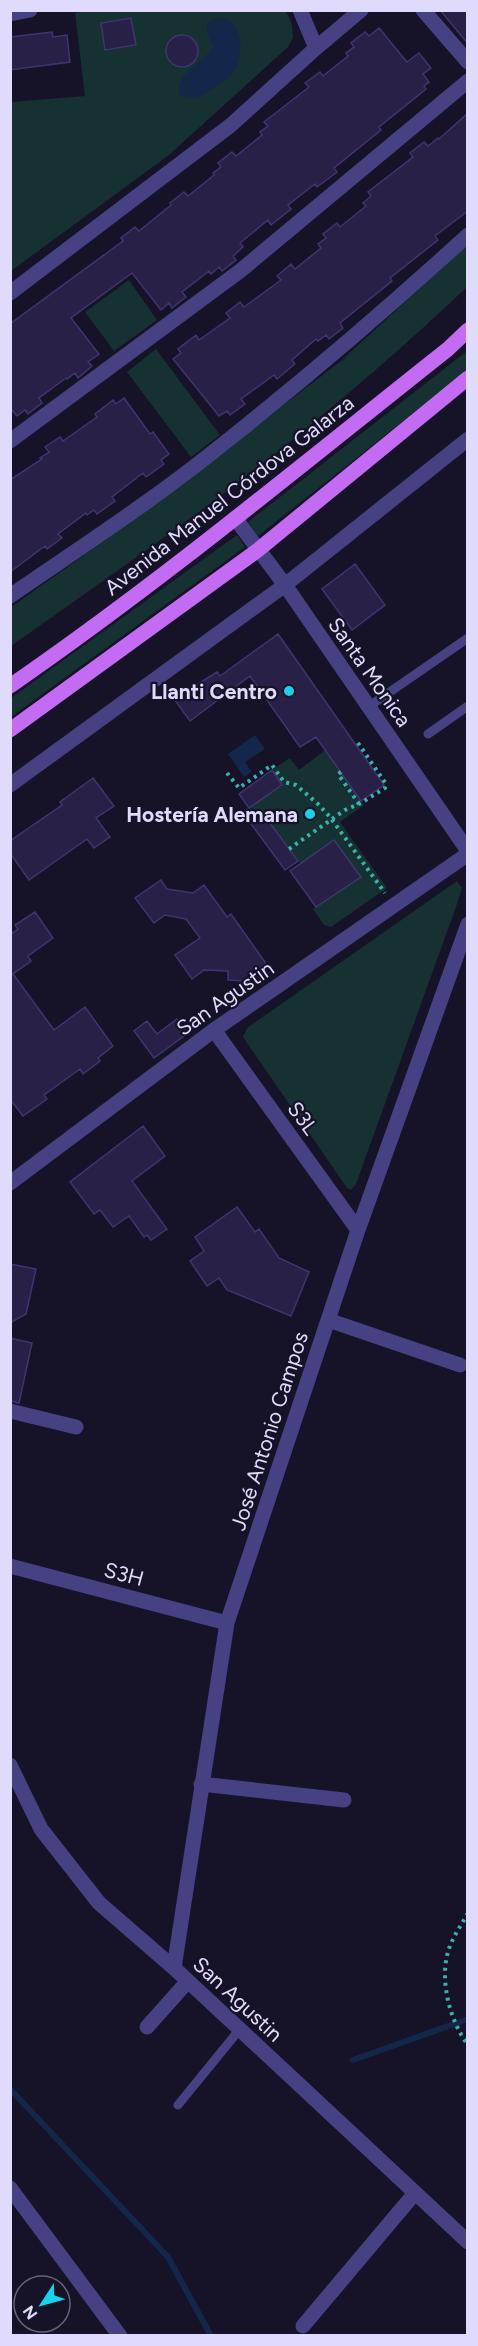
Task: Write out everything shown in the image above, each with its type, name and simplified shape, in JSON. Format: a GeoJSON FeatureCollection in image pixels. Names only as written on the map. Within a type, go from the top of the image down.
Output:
{"type":"FeatureCollection","features":[{"type":"Feature","properties":{"kind":"main road","name":"Avenida Manuel Córdova Galarza"},"geometry":{"type":"LineString","coordinates":[[10,686],[66,648],[235,518],[448,349],[468,330]]}},
{"type":"Feature","properties":{"kind":"main road"},"geometry":{"type":"LineString","coordinates":[[10,730],[84,679],[258,550],[468,378]]}},
{"type":"Feature","properties":{"kind":"street"},"geometry":{"type":"LineString","coordinates":[[10,14],[30,10]]}},
{"type":"Feature","properties":{"kind":"street"},"geometry":{"type":"LineString","coordinates":[[300,10],[316,48]]}},
{"type":"Feature","properties":{"kind":"street"},"geometry":{"type":"LineString","coordinates":[[10,293],[231,125],[361,10]]}},
{"type":"Feature","properties":{"kind":"street"},"geometry":{"type":"LineString","coordinates":[[423,10],[468,62]]}},
{"type":"Feature","properties":{"kind":"street"},"geometry":{"type":"LineString","coordinates":[[10,441],[240,271],[468,81]]}},
{"type":"Feature","properties":{"kind":"street"},"geometry":{"type":"LineString","coordinates":[[10,596],[217,449],[372,322],[468,235]]}},
{"type":"Feature","properties":{"kind":"street"},"geometry":{"type":"LineString","coordinates":[[10,785],[285,585],[468,439]]}},
{"type":"Feature","properties":{"kind":"street","name":"Santa Monica"},"geometry":{"type":"LineString","coordinates":[[235,518],[285,585],[468,853]]}},
{"type":"Feature","properties":{"kind":"street","name":"San Agustin"},"geometry":{"type":"LineString","coordinates":[[10,1183],[214,1030],[468,853]]}},
{"type":"Feature","properties":{"kind":"street","name":"José Antonio Campos"},"geometry":{"type":"LineString","coordinates":[[174,1968],[227,1623],[358,1230],[468,924]]}},
{"type":"Feature","properties":{"kind":"street","name":"S3L"},"geometry":{"type":"LineString","coordinates":[[214,1030],[358,1230]]}},
{"type":"Feature","properties":{"kind":"street"},"geometry":{"type":"LineString","coordinates":[[328,1320],[460,1365]]}},
{"type":"Feature","properties":{"kind":"street"},"geometry":{"type":"LineString","coordinates":[[10,1411],[76,1427]]}},
{"type":"Feature","properties":{"kind":"street","name":"S3H"},"geometry":{"type":"LineString","coordinates":[[10,1566],[227,1623]]}},
{"type":"Feature","properties":{"kind":"street","name":"San Agustin"},"geometry":{"type":"LineString","coordinates":[[10,1765],[41,1829],[99,1903],[174,1968],[468,2242]]}},
{"type":"Feature","properties":{"kind":"street"},"geometry":{"type":"LineString","coordinates":[[201,1784],[344,1800]]}},
{"type":"Feature","properties":{"kind":"street"},"geometry":{"type":"LineString","coordinates":[[147,2027],[188,1981]]}},
{"type":"Feature","properties":{"kind":"street"},"geometry":{"type":"LineString","coordinates":[[10,2188],[120,2336]]}},
{"type":"Feature","properties":{"kind":"street"},"geometry":{"type":"LineString","coordinates":[[303,2326],[415,2193]]}},
{"type":"Feature","properties":{"kind":"lane"},"geometry":{"type":"LineString","coordinates":[[368,707],[468,638]]}},
{"type":"Feature","properties":{"kind":"lane"},"geometry":{"type":"LineString","coordinates":[[428,734],[468,706]]}},
{"type":"Feature","properties":{"kind":"lane"},"geometry":{"type":"LineString","coordinates":[[178,2105],[240,2029]]}},
{"type":"Feature","properties":{"kind":"path"},"geometry":{"type":"LineString","coordinates":[[289,849],[345,810],[385,788],[386,783],[356,740]]}},
{"type":"Feature","properties":{"kind":"path"},"geometry":{"type":"LineString","coordinates":[[227,773],[239,788],[272,765],[284,782],[296,785],[332,819],[385,894]]}},
{"type":"Feature","properties":{"kind":"path"},"geometry":{"type":"LineString","coordinates":[[341,772],[338,774],[359,804]]}},
{"type":"Feature","properties":{"kind":"path"},"geometry":{"type":"LineString","coordinates":[[468,1913],[449,1948],[445,1983],[450,2011],[468,2045]]}},
{"type":"Feature","properties":{"kind":"green space"},"geometry":{"type":"Polygon","coordinates":[[[90,10],[286,11],[292,24],[293,38],[288,47],[169,155],[11,271],[11,102],[85,96],[75,13],[90,10]]]}},
{"type":"Feature","properties":{"kind":"green space"},"geometry":{"type":"Polygon","coordinates":[[[467,245],[467,287],[398,350],[246,477],[11,646],[10,608],[129,523],[341,361],[467,245]]]}},
{"type":"Feature","properties":{"kind":"green space"},"geometry":{"type":"Polygon","coordinates":[[[129,280],[157,320],[114,351],[85,312],[129,280]]]}},
{"type":"Feature","properties":{"kind":"green space"},"geometry":{"type":"Polygon","coordinates":[[[156,349],[220,435],[191,457],[127,372],[156,349]]]}},
{"type":"Feature","properties":{"kind":"green space"},"geometry":{"type":"Polygon","coordinates":[[[467,351],[467,370],[465,372],[258,536],[248,522],[467,351]]]}},
{"type":"Feature","properties":{"kind":"green space"},"geometry":{"type":"Polygon","coordinates":[[[237,535],[245,547],[11,717],[11,698],[237,535]]]}},
{"type":"Feature","properties":{"kind":"green space"},"geometry":{"type":"Polygon","coordinates":[[[328,748],[332,760],[364,805],[340,822],[387,888],[331,927],[324,925],[313,909],[361,877],[334,840],[301,864],[264,815],[251,824],[242,811],[282,786],[272,770],[290,758],[299,770],[328,748]]]}},
{"type":"Feature","properties":{"kind":"green space"},"geometry":{"type":"Polygon","coordinates":[[[457,881],[462,888],[456,907],[356,1184],[351,1190],[347,1188],[243,1037],[247,1028],[457,881]]]}},
{"type":"Feature","properties":{"kind":"water"},"geometry":{"type":"Polygon","coordinates":[[[220,18],[233,24],[239,35],[240,55],[235,68],[225,80],[198,98],[193,99],[180,95],[179,87],[185,74],[213,47],[207,33],[207,25],[220,18]]]}},
{"type":"Feature","properties":{"kind":"water"},"geometry":{"type":"Polygon","coordinates":[[[255,735],[265,749],[245,762],[252,772],[244,777],[228,754],[255,735]]]}},
{"type":"Feature","properties":{"kind":"building"},"geometry":{"type":"Polygon","coordinates":[[[440,10],[468,10],[468,44],[440,10]]]}},
{"type":"Feature","properties":{"kind":"building"},"geometry":{"type":"Polygon","coordinates":[[[131,18],[136,45],[105,50],[101,23],[131,18]]]}},
{"type":"Feature","properties":{"kind":"building"},"geometry":{"type":"Polygon","coordinates":[[[379,28],[407,62],[419,53],[431,68],[423,74],[429,82],[424,86],[426,89],[334,168],[337,172],[317,187],[315,184],[288,205],[291,209],[271,225],[268,220],[240,243],[243,247],[233,256],[236,260],[222,271],[219,267],[211,274],[209,271],[182,292],[186,297],[172,308],[169,303],[161,310],[132,273],[71,318],[99,354],[88,362],[92,366],[78,378],[75,373],[66,378],[39,398],[42,403],[28,414],[25,410],[17,416],[10,408],[10,324],[123,241],[121,238],[135,227],[139,231],[184,192],[188,196],[214,175],[213,173],[221,167],[218,163],[232,152],[236,156],[262,135],[260,132],[268,126],[264,122],[309,87],[305,83],[320,72],[323,76],[348,56],[346,53],[354,47],[351,43],[365,32],[369,36],[379,28]]]}},
{"type":"Feature","properties":{"kind":"building"},"geometry":{"type":"Polygon","coordinates":[[[52,32],[53,37],[67,35],[70,62],[10,70],[10,37],[52,32]]]}},
{"type":"Feature","properties":{"kind":"building"},"geometry":{"type":"Polygon","coordinates":[[[182,35],[193,40],[198,51],[193,62],[182,67],[171,62],[166,51],[171,40],[182,35]]]}},
{"type":"Feature","properties":{"kind":"building"},"geometry":{"type":"Polygon","coordinates":[[[468,113],[468,211],[435,236],[438,240],[390,278],[392,281],[340,323],[343,328],[329,339],[326,335],[318,341],[316,339],[292,360],[295,364],[277,379],[274,375],[241,399],[245,404],[230,415],[227,411],[219,416],[173,359],[181,353],[178,349],[196,335],[199,340],[230,318],[226,313],[240,302],[244,307],[281,280],[277,276],[291,264],[295,269],[321,248],[318,244],[326,238],[323,234],[337,223],[340,227],[366,206],[363,203],[371,196],[368,192],[413,157],[410,153],[424,142],[428,146],[439,139],[468,113]]]}},
{"type":"Feature","properties":{"kind":"building"},"geometry":{"type":"Polygon","coordinates":[[[124,398],[150,434],[153,432],[169,454],[161,460],[164,464],[146,477],[143,473],[112,497],[115,501],[97,514],[94,510],[87,515],[86,513],[58,534],[62,538],[47,549],[45,546],[10,572],[10,480],[42,459],[40,458],[49,452],[45,447],[60,437],[63,441],[97,417],[95,414],[113,400],[116,404],[124,398]]]}},
{"type":"Feature","properties":{"kind":"building"},"geometry":{"type":"Polygon","coordinates":[[[355,564],[385,605],[352,630],[322,589],[355,564]]]}},
{"type":"Feature","properties":{"kind":"building"},"geometry":{"type":"Polygon","coordinates":[[[278,634],[384,785],[361,801],[316,737],[300,747],[250,676],[190,721],[174,699],[217,672],[220,676],[278,634]]]}},
{"type":"Feature","properties":{"kind":"building"},"geometry":{"type":"Polygon","coordinates":[[[272,770],[282,785],[249,808],[239,794],[272,770]]]}},
{"type":"Feature","properties":{"kind":"building"},"geometry":{"type":"Polygon","coordinates":[[[93,778],[114,806],[96,818],[110,837],[94,848],[87,839],[29,880],[10,853],[10,841],[62,805],[60,802],[93,778]]]}},
{"type":"Feature","properties":{"kind":"building"},"geometry":{"type":"Polygon","coordinates":[[[264,815],[298,861],[285,870],[251,824],[264,815]]]}},
{"type":"Feature","properties":{"kind":"building"},"geometry":{"type":"Polygon","coordinates":[[[334,840],[361,877],[316,907],[290,871],[334,840]]]}},
{"type":"Feature","properties":{"kind":"building"},"geometry":{"type":"Polygon","coordinates":[[[161,880],[167,889],[193,893],[204,885],[227,917],[231,914],[267,965],[245,981],[228,980],[228,971],[204,970],[192,979],[175,955],[200,938],[186,919],[165,915],[154,923],[135,898],[161,880]]]}},
{"type":"Feature","properties":{"kind":"building"},"geometry":{"type":"Polygon","coordinates":[[[35,912],[53,938],[28,956],[31,961],[13,974],[54,1030],[85,1007],[113,1046],[98,1058],[100,1061],[83,1074],[80,1069],[44,1095],[47,1099],[23,1116],[10,1099],[10,929],[13,933],[18,929],[15,925],[35,912]]]}},
{"type":"Feature","properties":{"kind":"building"},"geometry":{"type":"Polygon","coordinates":[[[177,1019],[188,1033],[154,1058],[134,1031],[147,1021],[157,1034],[177,1019]]]}},
{"type":"Feature","properties":{"kind":"building"},"geometry":{"type":"Polygon","coordinates":[[[143,1126],[165,1156],[132,1181],[167,1229],[151,1240],[147,1235],[144,1237],[129,1216],[113,1227],[100,1210],[94,1214],[70,1182],[143,1126]]]}},
{"type":"Feature","properties":{"kind":"building"},"geometry":{"type":"Polygon","coordinates":[[[237,1207],[255,1232],[259,1229],[279,1258],[309,1272],[291,1316],[227,1290],[219,1278],[207,1286],[190,1261],[204,1251],[195,1237],[237,1207]]]}},
{"type":"Feature","properties":{"kind":"building"},"geometry":{"type":"Polygon","coordinates":[[[10,1264],[36,1269],[26,1314],[10,1323],[10,1264]]]}},
{"type":"Feature","properties":{"kind":"building"},"geometry":{"type":"Polygon","coordinates":[[[10,1338],[32,1343],[19,1403],[10,1401],[10,1338]]]}},
{"type":"Feature","properties":{"kind":"waterway"},"geometry":{"type":"LineString","coordinates":[[353,2060],[468,2019]]}},
{"type":"Feature","properties":{"kind":"waterway"},"geometry":{"type":"LineString","coordinates":[[10,2089],[168,2257],[211,2336]]}},
{"type":"Feature","properties":{"kind":"place","name":"Llanti Centro"},"geometry":{"type":"Point","coordinates":[289,691]}},
{"type":"Feature","properties":{"kind":"place","name":"Hostería Alemana"},"geometry":{"type":"Point","coordinates":[310,814]}}]}
